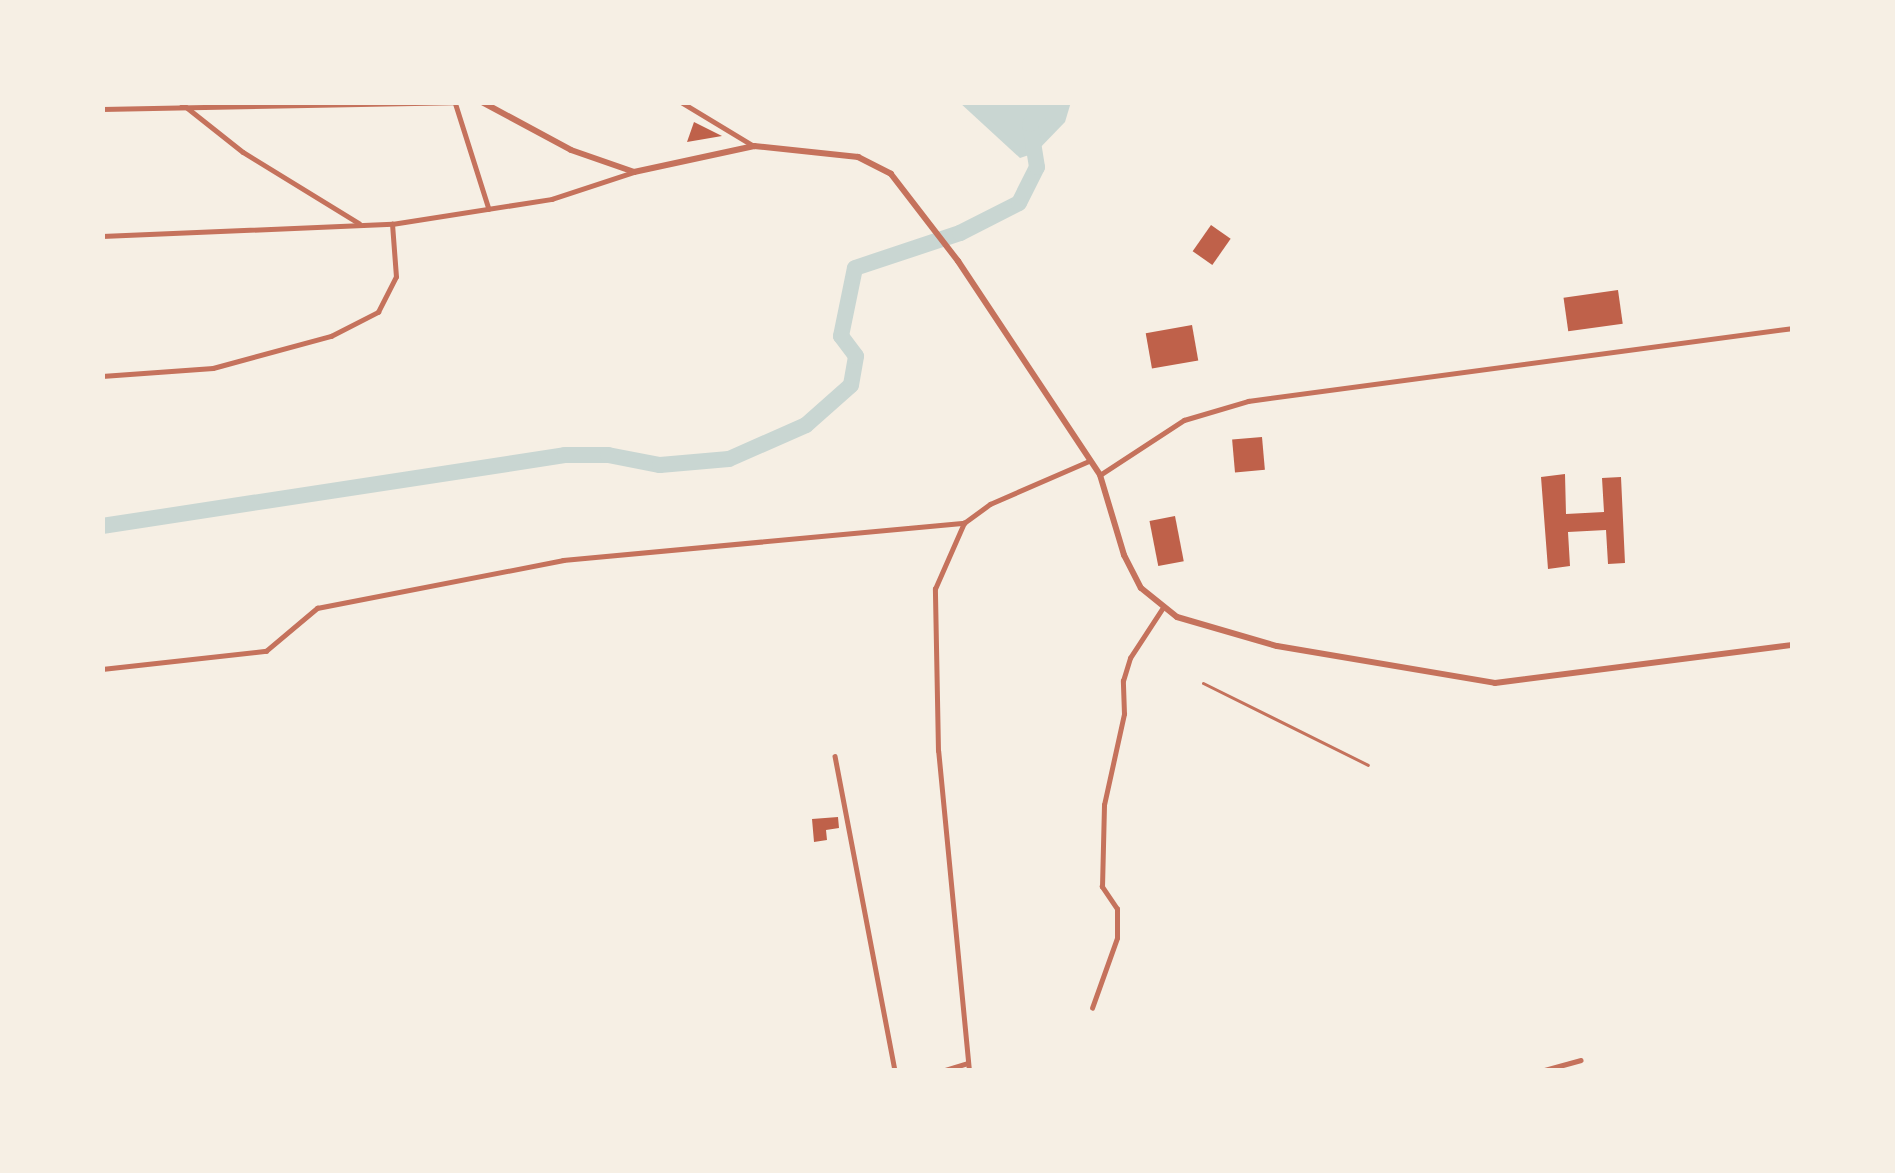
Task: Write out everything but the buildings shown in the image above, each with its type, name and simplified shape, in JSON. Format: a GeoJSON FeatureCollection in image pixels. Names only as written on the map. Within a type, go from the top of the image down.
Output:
{"type":"FeatureCollection","features":[{"type":"Feature","properties":{"kind":"street"},"geometry":{"type":"LineString","coordinates":[[102,109],[455,102],[489,208]]}},
{"type":"Feature","properties":{"kind":"street"},"geometry":{"type":"LineString","coordinates":[[482,102],[571,150],[634,172]]}},
{"type":"Feature","properties":{"kind":"street"},"geometry":{"type":"LineString","coordinates":[[681,102],[754,146]]}},
{"type":"Feature","properties":{"kind":"street"},"geometry":{"type":"LineString","coordinates":[[183,104],[243,152],[359,223]]}},
{"type":"Feature","properties":{"kind":"street"},"geometry":{"type":"LineString","coordinates":[[102,236],[392,224],[552,199],[634,172],[754,146],[829,153],[875,164],[903,185],[931,223],[1091,460],[1132,572],[1162,609],[1197,625],[1277,646],[1495,683],[1793,645]]}},
{"type":"Feature","properties":{"kind":"street"},"geometry":{"type":"LineString","coordinates":[[102,376],[213,368],[331,336],[378,312],[396,277],[392,224]]}},
{"type":"Feature","properties":{"kind":"street"},"geometry":{"type":"LineString","coordinates":[[1100,475],[1184,420],[1248,401],[1793,328]]}},
{"type":"Feature","properties":{"kind":"street"},"geometry":{"type":"LineString","coordinates":[[942,1071],[968,1067],[938,751],[935,589],[964,523],[990,504],[1091,460]]}},
{"type":"Feature","properties":{"kind":"street"},"geometry":{"type":"LineString","coordinates":[[102,669],[266,651],[317,608],[563,560],[964,523]]}},
{"type":"Feature","properties":{"kind":"street"},"geometry":{"type":"LineString","coordinates":[[1092,1008],[1117,938],[1118,909],[1102,887],[1105,806],[1124,714],[1123,681],[1130,658],[1162,609]]}},
{"type":"Feature","properties":{"kind":"street"},"geometry":{"type":"LineString","coordinates":[[1203,682],[1368,765]]}},
{"type":"Feature","properties":{"kind":"street"},"geometry":{"type":"LineString","coordinates":[[835,756],[895,1071]]}},
{"type":"Feature","properties":{"kind":"street"},"geometry":{"type":"LineString","coordinates":[[1541,1071],[1581,1060]]}},
{"type":"Feature","properties":{"kind":"shaded area"},"geometry":{"type":"Polygon","coordinates":[[[959,102],[1071,102],[1065,122],[1035,153],[1020,158],[959,102]]]}},
{"type":"Feature","properties":{"kind":"waterway"},"geometry":{"type":"LineString","coordinates":[[102,526],[565,455],[608,455],[660,465],[729,459],[806,425],[851,385],[856,356],[841,336],[855,268],[960,233],[1019,203],[1037,167],[1030,124],[1050,102]]}}]}
